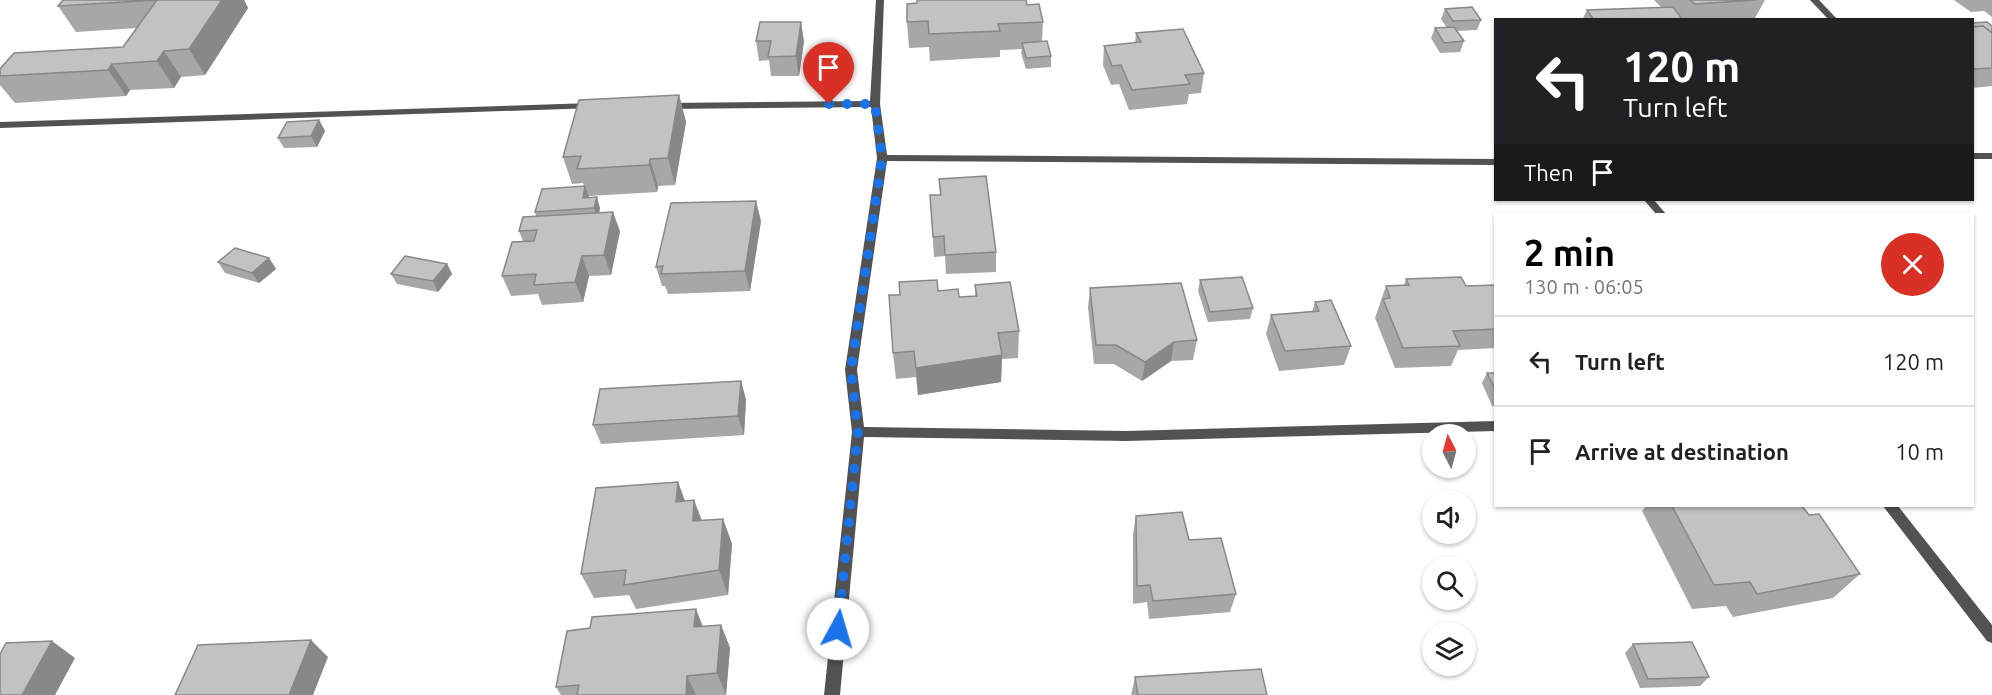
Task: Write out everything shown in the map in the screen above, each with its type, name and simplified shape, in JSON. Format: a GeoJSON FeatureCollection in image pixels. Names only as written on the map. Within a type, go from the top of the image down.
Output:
{"type":"FeatureCollection","features":[{"type":"Feature","properties":{"kind":"street"},"geometry":{"type":"LineString","coordinates":[[832,695],[858,432],[851,370],[882,158],[875,104],[880,0]]}},
{"type":"Feature","properties":{"kind":"street"},"geometry":{"type":"LineString","coordinates":[[1814,0],[1832,18]]}},
{"type":"Feature","properties":{"kind":"street"},"geometry":{"type":"LineString","coordinates":[[649,106],[875,104]]}},
{"type":"Feature","properties":{"kind":"street"},"geometry":{"type":"LineString","coordinates":[[0,125],[602,106]]}},
{"type":"Feature","properties":{"kind":"street"},"geometry":{"type":"LineString","coordinates":[[1974,156],[1992,156]]}},
{"type":"Feature","properties":{"kind":"street"},"geometry":{"type":"LineString","coordinates":[[882,158],[1494,162]]}},
{"type":"Feature","properties":{"kind":"street"},"geometry":{"type":"LineString","coordinates":[[1650,201],[1659,213]]}},
{"type":"Feature","properties":{"kind":"street"},"geometry":{"type":"LineString","coordinates":[[858,432],[1126,436],[1494,426]]}},
{"type":"Feature","properties":{"kind":"street"},"geometry":{"type":"LineString","coordinates":[[1891,507],[1992,636]]}},
{"type":"Feature","properties":{"kind":"building"},"geometry":{"type":"Polygon","coordinates":[[[63,0],[157,0],[58,6],[63,0]]]}},
{"type":"Feature","properties":{"kind":"building"},"geometry":{"type":"Polygon","coordinates":[[[157,0],[222,0],[189,49],[164,51],[157,61],[112,64],[108,70],[0,76],[0,69],[14,53],[123,47],[157,0]]]}},
{"type":"Feature","properties":{"kind":"building"},"geometry":{"type":"Polygon","coordinates":[[[917,0],[1026,0],[1027,5],[1039,4],[1043,22],[998,24],[1000,31],[929,34],[928,21],[907,22],[907,4],[917,3],[917,0]]]}},
{"type":"Feature","properties":{"kind":"building"},"geometry":{"type":"Polygon","coordinates":[[[1690,0],[1756,0],[1695,4],[1690,0]]]}},
{"type":"Feature","properties":{"kind":"building"},"geometry":{"type":"Polygon","coordinates":[[[1472,7],[1481,20],[1453,21],[1445,9],[1472,7]]]}},
{"type":"Feature","properties":{"kind":"building"},"geometry":{"type":"Polygon","coordinates":[[[1673,7],[1681,18],[1593,18],[1587,10],[1673,7]]]}},
{"type":"Feature","properties":{"kind":"building"},"geometry":{"type":"Polygon","coordinates":[[[760,22],[801,22],[796,56],[768,57],[771,41],[756,41],[760,22]]]}},
{"type":"Feature","properties":{"kind":"building"},"geometry":{"type":"Polygon","coordinates":[[[1987,22],[1992,26],[1992,33],[1983,26],[1974,27],[1974,23],[1987,22]]]}},
{"type":"Feature","properties":{"kind":"building"},"geometry":{"type":"Polygon","coordinates":[[[1983,26],[1992,33],[1992,68],[1974,68],[1974,27],[1983,26]]]}},
{"type":"Feature","properties":{"kind":"building"},"geometry":{"type":"Polygon","coordinates":[[[1454,27],[1464,41],[1444,43],[1435,28],[1454,27]]]}},
{"type":"Feature","properties":{"kind":"building"},"geometry":{"type":"Polygon","coordinates":[[[1183,29],[1204,73],[1185,75],[1190,84],[1132,90],[1121,65],[1112,66],[1104,46],[1141,42],[1136,33],[1183,29]]]}},
{"type":"Feature","properties":{"kind":"building"},"geometry":{"type":"Polygon","coordinates":[[[1047,41],[1051,56],[1026,58],[1022,43],[1047,41]]]}},
{"type":"Feature","properties":{"kind":"building"},"geometry":{"type":"Polygon","coordinates":[[[679,95],[668,158],[650,159],[649,165],[577,169],[581,156],[563,157],[579,100],[679,95]]]}},
{"type":"Feature","properties":{"kind":"building"},"geometry":{"type":"Polygon","coordinates":[[[319,120],[311,136],[278,138],[287,122],[319,120]]]}},
{"type":"Feature","properties":{"kind":"building"},"geometry":{"type":"Polygon","coordinates":[[[986,176],[996,252],[945,255],[944,236],[933,237],[930,195],[941,195],[939,179],[986,176]]]}},
{"type":"Feature","properties":{"kind":"building"},"geometry":{"type":"Polygon","coordinates":[[[585,186],[583,198],[597,197],[594,208],[535,212],[542,189],[585,186]]]}},
{"type":"Feature","properties":{"kind":"building"},"geometry":{"type":"Polygon","coordinates":[[[756,201],[745,271],[661,274],[663,266],[656,267],[671,203],[756,201]]]}},
{"type":"Feature","properties":{"kind":"building"},"geometry":{"type":"Polygon","coordinates":[[[613,212],[604,255],[582,256],[575,282],[534,285],[536,274],[502,276],[512,242],[534,241],[537,230],[519,231],[523,217],[613,212]]]}},
{"type":"Feature","properties":{"kind":"building"},"geometry":{"type":"Polygon","coordinates":[[[235,248],[269,258],[252,273],[218,262],[235,248]]]}},
{"type":"Feature","properties":{"kind":"building"},"geometry":{"type":"Polygon","coordinates":[[[405,256],[447,264],[433,281],[391,274],[405,256]]]}},
{"type":"Feature","properties":{"kind":"building"},"geometry":{"type":"Polygon","coordinates":[[[1242,277],[1253,308],[1210,312],[1200,280],[1242,277]]]}},
{"type":"Feature","properties":{"kind":"building"},"geometry":{"type":"Polygon","coordinates":[[[1461,277],[1466,286],[1494,285],[1494,329],[1453,331],[1460,346],[1403,348],[1383,299],[1390,298],[1386,286],[1409,285],[1406,279],[1461,277]]]}},
{"type":"Feature","properties":{"kind":"building"},"geometry":{"type":"Polygon","coordinates":[[[937,280],[938,291],[958,289],[959,297],[977,296],[975,285],[1010,282],[1019,331],[998,333],[1002,355],[916,368],[914,351],[893,353],[889,295],[900,295],[899,282],[937,280]]]}},
{"type":"Feature","properties":{"kind":"building"},"geometry":{"type":"Polygon","coordinates":[[[1181,283],[1197,340],[1174,342],[1145,362],[1116,345],[1096,345],[1090,288],[1181,283]]]}},
{"type":"Feature","properties":{"kind":"building"},"geometry":{"type":"Polygon","coordinates":[[[1331,300],[1351,346],[1285,351],[1271,315],[1319,311],[1315,302],[1331,300]]]}},
{"type":"Feature","properties":{"kind":"building"},"geometry":{"type":"Polygon","coordinates":[[[1487,373],[1494,373],[1494,387],[1487,373]]]}},
{"type":"Feature","properties":{"kind":"building"},"geometry":{"type":"Polygon","coordinates":[[[741,381],[738,416],[593,425],[600,389],[741,381]]]}},
{"type":"Feature","properties":{"kind":"building"},"geometry":{"type":"Polygon","coordinates":[[[678,482],[676,502],[694,500],[693,521],[723,519],[719,570],[624,585],[626,570],[581,574],[596,488],[678,482]]]}},
{"type":"Feature","properties":{"kind":"building"},"geometry":{"type":"Polygon","coordinates":[[[1673,507],[1803,507],[1809,515],[1819,514],[1860,574],[1757,594],[1750,582],[1714,585],[1673,507]]]}},
{"type":"Feature","properties":{"kind":"building"},"geometry":{"type":"Polygon","coordinates":[[[1182,512],[1189,540],[1221,538],[1236,594],[1153,601],[1150,585],[1137,586],[1136,516],[1182,512]]]}},
{"type":"Feature","properties":{"kind":"building"},"geometry":{"type":"Polygon","coordinates":[[[696,609],[694,627],[721,625],[717,673],[687,676],[686,695],[577,695],[579,685],[556,687],[567,631],[590,628],[592,617],[696,609]]]}},
{"type":"Feature","properties":{"kind":"building"},"geometry":{"type":"Polygon","coordinates":[[[311,640],[289,695],[175,695],[198,645],[311,640]]]}},
{"type":"Feature","properties":{"kind":"building"},"geometry":{"type":"Polygon","coordinates":[[[52,641],[22,695],[0,695],[0,654],[6,643],[52,641]]]}},
{"type":"Feature","properties":{"kind":"building"},"geometry":{"type":"Polygon","coordinates":[[[1692,642],[1709,677],[1648,679],[1633,644],[1692,642]]]}},
{"type":"Feature","properties":{"kind":"building"},"geometry":{"type":"Polygon","coordinates":[[[1261,669],[1267,695],[1138,695],[1135,677],[1261,669]]]}},
{"type":"Feature","properties":{"kind":"route"},"geometry":{"type":"LineString","coordinates":[[829,104],[875,104],[882,158],[851,370],[858,432],[838,629]]}}]}
